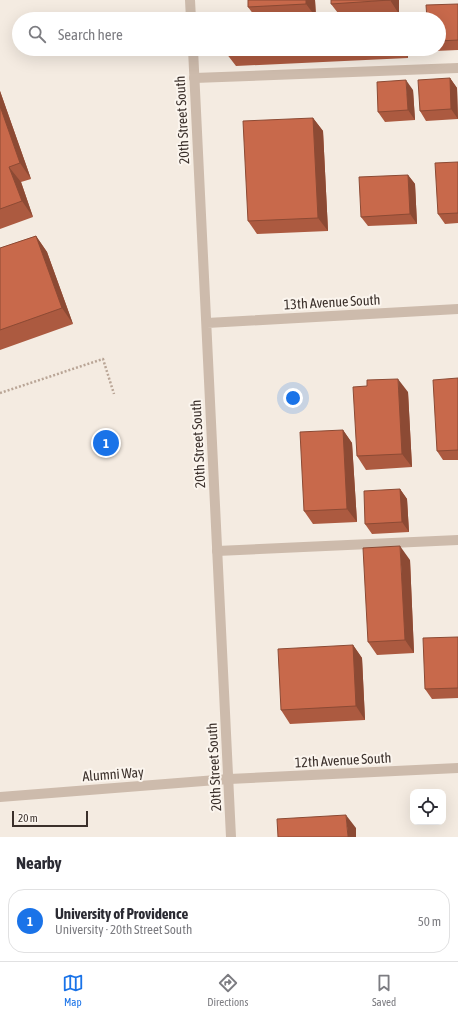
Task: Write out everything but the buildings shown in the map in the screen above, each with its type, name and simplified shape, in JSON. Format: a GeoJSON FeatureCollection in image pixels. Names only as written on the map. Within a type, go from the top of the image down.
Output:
{"type":"FeatureCollection","features":[{"type":"Feature","properties":{"kind":"street"},"geometry":{"type":"LineString","coordinates":[[190,0],[191,12]]}},
{"type":"Feature","properties":{"kind":"street","name":"20th Street South"},"geometry":{"type":"LineString","coordinates":[[193,56],[231,837]]}},
{"type":"Feature","properties":{"kind":"street"},"geometry":{"type":"LineString","coordinates":[[194,78],[458,68]]}},
{"type":"Feature","properties":{"kind":"street","name":"13th Avenue South"},"geometry":{"type":"LineString","coordinates":[[206,323],[458,309]]}},
{"type":"Feature","properties":{"kind":"street"},"geometry":{"type":"LineString","coordinates":[[217,550],[458,540]]}},
{"type":"Feature","properties":{"kind":"street","name":"12th Avenue South"},"geometry":{"type":"LineString","coordinates":[[229,779],[458,768]]}},
{"type":"Feature","properties":{"kind":"street","name":"Alumni Way"},"geometry":{"type":"LineString","coordinates":[[0,797],[229,779]]}},
{"type":"Feature","properties":{"kind":"path"},"geometry":{"type":"LineString","coordinates":[[0,393],[103,359],[114,394]]}},
{"type":"Feature","properties":{"kind":"place","name":"University of Providence"},"geometry":{"type":"Point","coordinates":[106,443]}}]}
